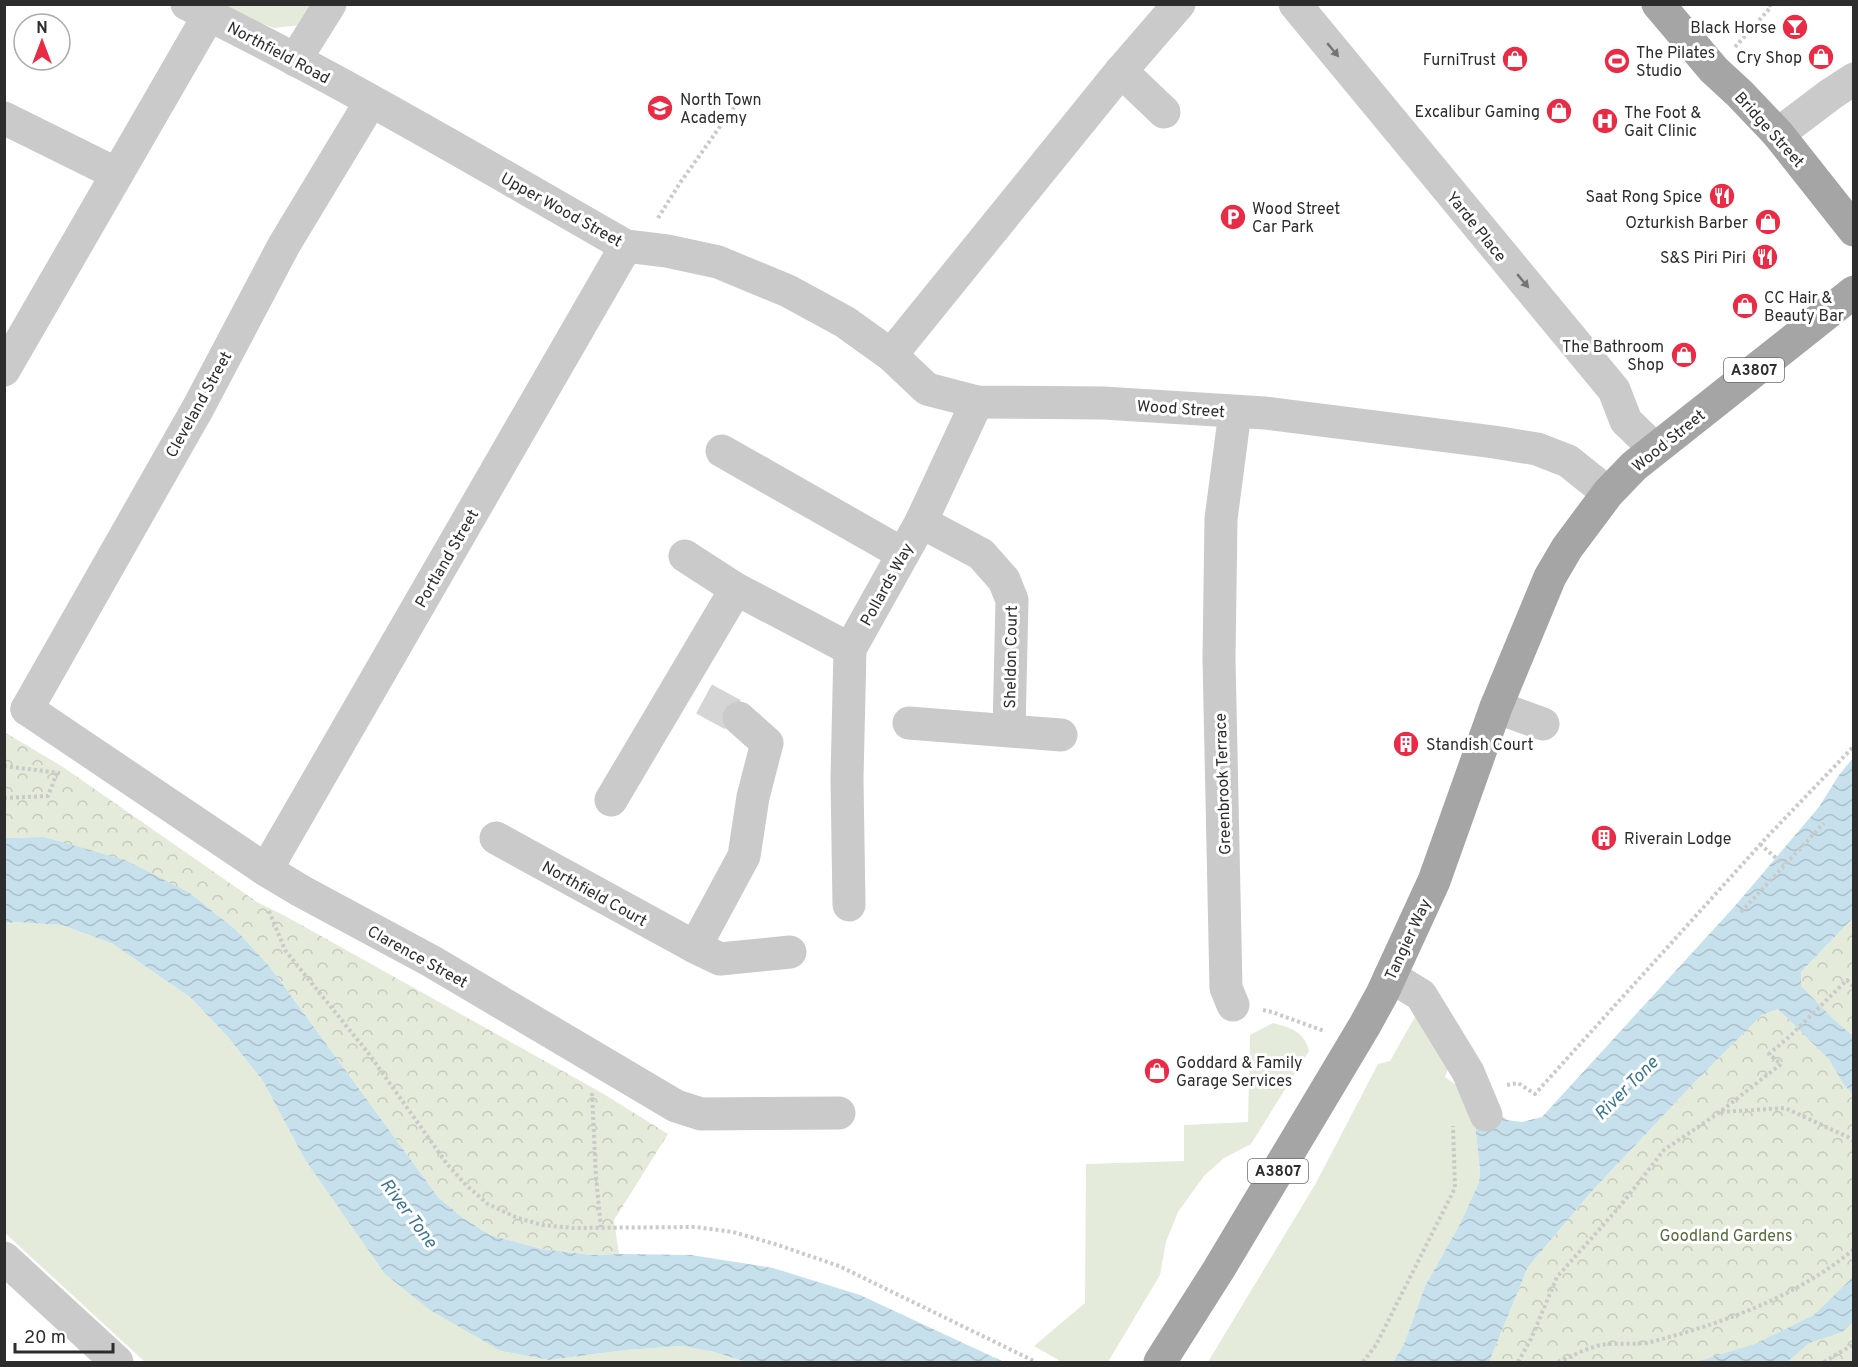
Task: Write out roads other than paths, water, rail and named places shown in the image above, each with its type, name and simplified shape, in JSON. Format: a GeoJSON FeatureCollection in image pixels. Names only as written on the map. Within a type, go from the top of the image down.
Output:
{"type":"FeatureCollection","features":[{"type":"Feature","properties":{"kind":"main road","name":"Bridge Street"},"geometry":{"type":"LineString","coordinates":[[1658,4],[1714,70],[1778,134],[1854,230]]}},
{"type":"Feature","properties":{"kind":"main road","name":"Wood Street"},"geometry":{"type":"LineString","coordinates":[[1608,493],[1655,448],[1854,292]]}},
{"type":"Feature","properties":{"kind":"main road","name":"Tangier Way"},"geometry":{"type":"LineString","coordinates":[[1160,1362],[1219,1269],[1365,1025],[1434,881],[1496,706],[1550,577],[1567,548],[1608,493]]}},
{"type":"Feature","properties":{"kind":"street"},"geometry":{"type":"LineString","coordinates":[[295,60],[330,4]]}},
{"type":"Feature","properties":{"kind":"street"},"geometry":{"type":"LineString","coordinates":[[891,355],[1121,71],[1179,4]]}},
{"type":"Feature","properties":{"kind":"street","name":"Yarde Place"},"geometry":{"type":"LineString","coordinates":[[1295,4],[1614,390],[1626,420],[1655,448]]}},
{"type":"Feature","properties":{"kind":"street"},"geometry":{"type":"LineString","coordinates":[[4,370],[117,174],[198,10]]}},
{"type":"Feature","properties":{"kind":"street","name":"Northfield Road"},"geometry":{"type":"LineString","coordinates":[[198,10],[371,100]]}},
{"type":"Feature","properties":{"kind":"street"},"geometry":{"type":"LineString","coordinates":[[1121,71],[1164,112]]}},
{"type":"Feature","properties":{"kind":"street"},"geometry":{"type":"LineString","coordinates":[[1778,134],[1854,79]]}},
{"type":"Feature","properties":{"kind":"street","name":"Upper Wood Street"},"geometry":{"type":"LineString","coordinates":[[371,100],[634,247],[667,251],[718,262],[788,291],[845,322],[891,355]]}},
{"type":"Feature","properties":{"kind":"street","name":"Cleveland Street"},"geometry":{"type":"LineString","coordinates":[[16,709],[198,408],[284,245],[371,100]]}},
{"type":"Feature","properties":{"kind":"street"},"geometry":{"type":"LineString","coordinates":[[4,118],[117,174]]}},
{"type":"Feature","properties":{"kind":"street","name":"Portland Street"},"geometry":{"type":"LineString","coordinates":[[266,886],[634,247]]}},
{"type":"Feature","properties":{"kind":"street","name":"Wood Street"},"geometry":{"type":"LineString","coordinates":[[891,355],[927,389],[977,402],[1103,403],[1265,413],[1494,441],[1537,449],[1568,461],[1608,493]]}},
{"type":"Feature","properties":{"kind":"street","name":"Pollards Way"},"geometry":{"type":"LineString","coordinates":[[849,905],[847,779],[850,649],[921,522],[977,402]]}},
{"type":"Feature","properties":{"kind":"street","name":"Greenbrook Terrace"},"geometry":{"type":"LineString","coordinates":[[1233,1005],[1226,988],[1219,658],[1221,519],[1234,412]]}},
{"type":"Feature","properties":{"kind":"street"},"geometry":{"type":"LineString","coordinates":[[723,451],[903,554]]}},
{"type":"Feature","properties":{"kind":"street","name":"Sheldon Court"},"geometry":{"type":"LineString","coordinates":[[921,522],[981,554],[1005,580],[1012,600],[1009,730]]}},
{"type":"Feature","properties":{"kind":"street"},"geometry":{"type":"LineString","coordinates":[[685,556],[736,589],[850,649]]}},
{"type":"Feature","properties":{"kind":"street"},"geometry":{"type":"LineString","coordinates":[[611,800],[692,692],[736,589]]}},
{"type":"Feature","properties":{"kind":"street"},"geometry":{"type":"LineString","coordinates":[[1496,706],[1543,724]]}},
{"type":"Feature","properties":{"kind":"street","name":"Clarence Street"},"geometry":{"type":"LineString","coordinates":[[16,709],[266,886],[301,891],[431,961],[676,1106],[701,1114],[839,1113]]}},
{"type":"Feature","properties":{"kind":"street"},"geometry":{"type":"LineString","coordinates":[[695,947],[744,856],[753,797],[767,743],[740,718]]}},
{"type":"Feature","properties":{"kind":"street","name":"Sheldon Court"},"geometry":{"type":"LineString","coordinates":[[909,723],[1061,735]]}},
{"type":"Feature","properties":{"kind":"street","name":"Northfield Court"},"geometry":{"type":"LineString","coordinates":[[495,838],[720,959],[790,952]]}},
{"type":"Feature","properties":{"kind":"street"},"geometry":{"type":"LineString","coordinates":[[1390,976],[1421,995],[1468,1072],[1493,1101]]}},
{"type":"Feature","properties":{"kind":"street"},"geometry":{"type":"LineString","coordinates":[[4,1258],[117,1362]]}},
{"type":"Feature","properties":{"kind":"water","name":"River Tone"},"geometry":{"type":"Polygon","coordinates":[[[1853,758],[1853,918],[1801,972],[1801,986],[1853,1036],[1853,1095],[1829,1059],[1778,1009],[1762,1015],[1593,1190],[1528,1267],[1489,1362],[1393,1362],[1404,1344],[1425,1286],[1460,1224],[1479,1182],[1475,1123],[1494,1110],[1507,1120],[1522,1122],[1542,1117],[1734,907],[1819,807],[1839,775],[1853,758]]]}},
{"type":"Feature","properties":{"kind":"water","name":"River Tone"},"geometry":{"type":"Polygon","coordinates":[[[44,837],[125,860],[190,893],[236,930],[270,967],[438,1197],[463,1218],[490,1235],[542,1249],[592,1255],[691,1255],[773,1268],[860,1295],[1004,1362],[747,1362],[714,1352],[682,1346],[626,1350],[549,1360],[501,1351],[430,1310],[385,1274],[304,1158],[263,1081],[228,1037],[191,998],[113,944],[62,925],[15,922],[5,924],[5,838],[44,837]]]}},
{"type":"Feature","properties":{"kind":"water"},"geometry":{"type":"Polygon","coordinates":[[[1853,1277],[1853,1322],[1842,1332],[1809,1343],[1787,1362],[1696,1362],[1755,1344],[1814,1315],[1853,1277]]]}},
{"type":"Feature","properties":{"kind":"tunnel"},"geometry":{"type":"LineString","coordinates":[[704,699],[739,718]]}},
{"type":"Feature","properties":{"kind":"place","name":"Black Horse"},"geometry":{"type":"Point","coordinates":[1795,27]}},
{"type":"Feature","properties":{"kind":"place","name":"Cry Shop"},"geometry":{"type":"Point","coordinates":[1821,57]}},
{"type":"Feature","properties":{"kind":"place","name":"FurniTrust"},"geometry":{"type":"Point","coordinates":[1515,59]}},
{"type":"Feature","properties":{"kind":"place","name":"The Pilates Studio"},"geometry":{"type":"Point","coordinates":[1617,61]}},
{"type":"Feature","properties":{"kind":"place","name":"North Town Academy"},"geometry":{"type":"Point","coordinates":[660,108]}},
{"type":"Feature","properties":{"kind":"place","name":"Excalibur Gaming"},"geometry":{"type":"Point","coordinates":[1559,111]}},
{"type":"Feature","properties":{"kind":"place","name":"The Foot & Gait Clinic"},"geometry":{"type":"Point","coordinates":[1605,121]}},
{"type":"Feature","properties":{"kind":"place","name":"Saat Rong Spice"},"geometry":{"type":"Point","coordinates":[1722,196]}},
{"type":"Feature","properties":{"kind":"place","name":"Wood Street Car Park"},"geometry":{"type":"Point","coordinates":[1233,217]}},
{"type":"Feature","properties":{"kind":"place","name":"Ozturkish Barber"},"geometry":{"type":"Point","coordinates":[1768,222]}},
{"type":"Feature","properties":{"kind":"place","name":"S&S Piri Piri"},"geometry":{"type":"Point","coordinates":[1765,257]}},
{"type":"Feature","properties":{"kind":"place","name":"CC Hair & Beauty Bar"},"geometry":{"type":"Point","coordinates":[1745,306]}},
{"type":"Feature","properties":{"kind":"place","name":"The Bathroom Shop"},"geometry":{"type":"Point","coordinates":[1684,355]}},
{"type":"Feature","properties":{"kind":"place","name":"Standish Court"},"geometry":{"type":"Point","coordinates":[1406,744]}},
{"type":"Feature","properties":{"kind":"place","name":"Riverain Lodge"},"geometry":{"type":"Point","coordinates":[1604,838]}},
{"type":"Feature","properties":{"kind":"place","name":"Goddard & Family Garage Services"},"geometry":{"type":"Point","coordinates":[1157,1071]}},
{"type":"Feature","properties":{"kind":"park label","name":"Goodland Gardens"},"geometry":{"type":"Point","coordinates":[1726,1235]}}]}
